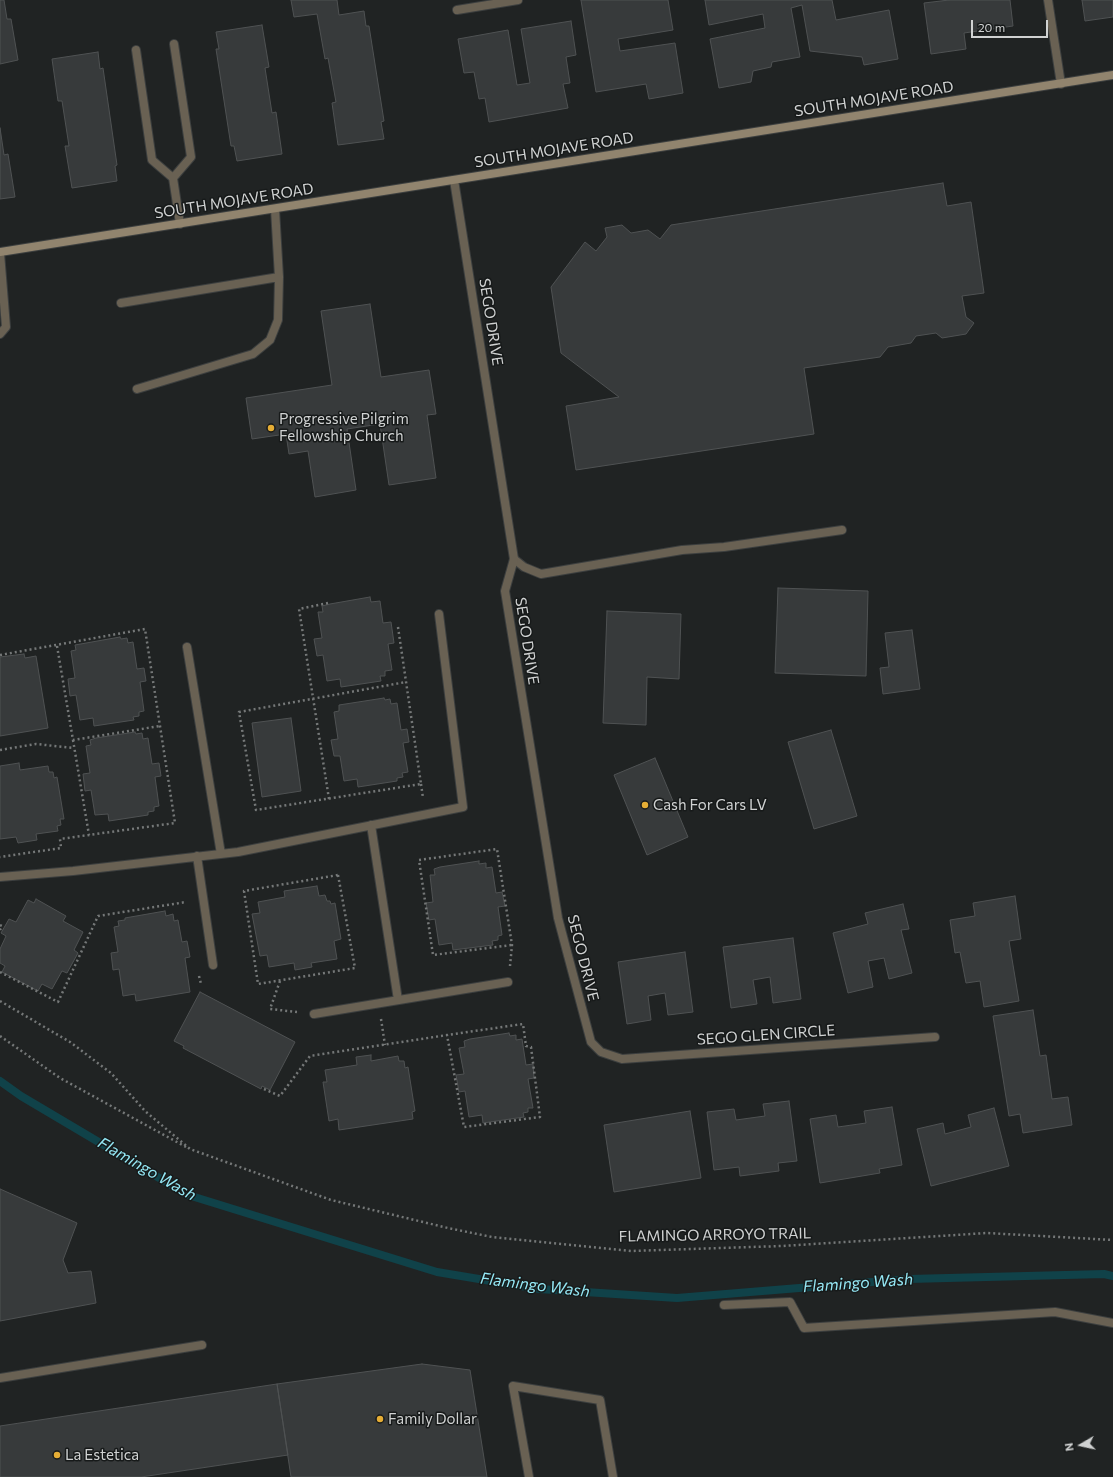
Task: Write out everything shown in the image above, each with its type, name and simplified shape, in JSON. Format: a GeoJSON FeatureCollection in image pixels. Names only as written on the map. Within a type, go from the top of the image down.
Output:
{"type":"FeatureCollection","features":[{"type":"Feature","properties":{"kind":"street"},"geometry":{"type":"LineString","coordinates":[[457,10],[518,0]]}},
{"type":"Feature","properties":{"kind":"street"},"geometry":{"type":"LineString","coordinates":[[1048,0],[1061,84]]}},
{"type":"Feature","properties":{"kind":"street"},"geometry":{"type":"LineString","coordinates":[[173,178],[191,158],[174,44]]}},
{"type":"Feature","properties":{"kind":"street"},"geometry":{"type":"LineString","coordinates":[[136,50],[152,160],[173,178],[180,224]]}},
{"type":"Feature","properties":{"kind":"street","name":"SOUTH MOJAVE ROAD"},"geometry":{"type":"LineString","coordinates":[[0,253],[1113,75]]}},
{"type":"Feature","properties":{"kind":"street","name":"SEGO DRIVE"},"geometry":{"type":"LineString","coordinates":[[454,180],[514,559],[504,591],[558,918],[591,1042],[601,1052]]}},
{"type":"Feature","properties":{"kind":"street"},"geometry":{"type":"LineString","coordinates":[[137,389],[253,354],[270,340],[278,320],[279,277],[275,209]]}},
{"type":"Feature","properties":{"kind":"street"},"geometry":{"type":"LineString","coordinates":[[0,253],[6,327],[0,334]]}},
{"type":"Feature","properties":{"kind":"street"},"geometry":{"type":"LineString","coordinates":[[121,303],[279,277]]}},
{"type":"Feature","properties":{"kind":"street"},"geometry":{"type":"LineString","coordinates":[[514,559],[524,567],[541,574],[682,550],[724,547],[842,530]]}},
{"type":"Feature","properties":{"kind":"street"},"geometry":{"type":"LineString","coordinates":[[0,877],[73,871],[221,854],[463,807],[439,614]]}},
{"type":"Feature","properties":{"kind":"street"},"geometry":{"type":"LineString","coordinates":[[187,647],[221,854]]}},
{"type":"Feature","properties":{"kind":"street"},"geometry":{"type":"LineString","coordinates":[[371,825],[398,1000]]}},
{"type":"Feature","properties":{"kind":"street"},"geometry":{"type":"LineString","coordinates":[[197,856],[213,965]]}},
{"type":"Feature","properties":{"kind":"street"},"geometry":{"type":"LineString","coordinates":[[314,1014],[508,982]]}},
{"type":"Feature","properties":{"kind":"street","name":"SEGO GLEN CIRCLE"},"geometry":{"type":"LineString","coordinates":[[601,1052],[622,1059],[935,1037]]}},
{"type":"Feature","properties":{"kind":"street"},"geometry":{"type":"LineString","coordinates":[[724,1305],[790,1302],[804,1328],[1055,1312],[1113,1322]]}},
{"type":"Feature","properties":{"kind":"street"},"geometry":{"type":"LineString","coordinates":[[0,1378],[202,1345]]}},
{"type":"Feature","properties":{"kind":"street"},"geometry":{"type":"LineString","coordinates":[[529,1477],[514,1386],[600,1400],[613,1477]]}},
{"type":"Feature","properties":{"kind":"path"},"geometry":{"type":"LineString","coordinates":[[328,603],[299,609],[329,799]]}},
{"type":"Feature","properties":{"kind":"path"},"geometry":{"type":"LineString","coordinates":[[398,627],[421,784],[256,810],[239,712],[406,682]]}},
{"type":"Feature","properties":{"kind":"path"},"geometry":{"type":"LineString","coordinates":[[0,655],[58,646],[144,629],[175,823],[60,840],[60,848],[0,857]]}},
{"type":"Feature","properties":{"kind":"path"},"geometry":{"type":"LineString","coordinates":[[58,646],[89,835]]}},
{"type":"Feature","properties":{"kind":"path"},"geometry":{"type":"LineString","coordinates":[[73,740],[160,726]]}},
{"type":"Feature","properties":{"kind":"path"},"geometry":{"type":"LineString","coordinates":[[0,750],[36,744],[74,748]]}},
{"type":"Feature","properties":{"kind":"path"},"geometry":{"type":"LineString","coordinates":[[508,982],[512,945],[497,849],[418,860],[433,955],[512,945]]}},
{"type":"Feature","properties":{"kind":"path"},"geometry":{"type":"LineString","coordinates":[[338,875],[354,968],[280,981],[258,984],[244,891],[338,875]]}},
{"type":"Feature","properties":{"kind":"path"},"geometry":{"type":"LineString","coordinates":[[0,972],[58,1002],[98,916],[186,902],[187,910]]}},
{"type":"Feature","properties":{"kind":"path"},"geometry":{"type":"LineString","coordinates":[[0,924],[2,926],[0,930]]}},
{"type":"Feature","properties":{"kind":"path"},"geometry":{"type":"LineString","coordinates":[[198,970],[201,984]]}},
{"type":"Feature","properties":{"kind":"path"},"geometry":{"type":"LineString","coordinates":[[280,981],[270,1009],[314,1014]]}},
{"type":"Feature","properties":{"kind":"path","name":"FLAMINGO ARROYO TRAIL"},"geometry":{"type":"LineString","coordinates":[[0,1001],[70,1042],[111,1072],[145,1111],[190,1149],[331,1200],[448,1228],[492,1237],[631,1251],[782,1246],[986,1233],[1113,1240]]}},
{"type":"Feature","properties":{"kind":"path"},"geometry":{"type":"LineString","coordinates":[[379,1003],[385,1044]]}},
{"type":"Feature","properties":{"kind":"path"},"geometry":{"type":"LineString","coordinates":[[264,1089],[280,1096],[310,1056],[385,1044],[447,1035],[523,1024],[526,1046],[531,1047],[540,1117],[464,1127],[447,1035]]}},
{"type":"Feature","properties":{"kind":"path"},"geometry":{"type":"LineString","coordinates":[[0,1036],[60,1078],[102,1103],[190,1149]]}},
{"type":"Feature","properties":{"kind":"building"},"geometry":{"type":"Polygon","coordinates":[[[0,0],[4,0],[7,19],[11,19],[18,60],[0,64],[0,0]]]}},
{"type":"Feature","properties":{"kind":"building"},"geometry":{"type":"Polygon","coordinates":[[[291,0],[337,0],[339,15],[364,11],[366,26],[369,26],[384,121],[381,122],[384,139],[338,145],[332,103],[336,102],[328,58],[325,59],[317,14],[294,17],[291,0]]]}},
{"type":"Feature","properties":{"kind":"building"},"geometry":{"type":"Polygon","coordinates":[[[581,0],[668,0],[673,30],[618,39],[620,51],[675,43],[683,93],[649,99],[646,84],[596,92],[581,0]]]}},
{"type":"Feature","properties":{"kind":"building"},"geometry":{"type":"Polygon","coordinates":[[[705,0],[832,0],[836,20],[889,10],[898,59],[864,65],[862,57],[810,51],[802,5],[791,8],[800,57],[772,62],[771,67],[753,71],[751,82],[719,88],[710,39],[765,28],[763,14],[709,25],[705,0]]]}},
{"type":"Feature","properties":{"kind":"building"},"geometry":{"type":"Polygon","coordinates":[[[949,0],[1010,0],[1013,26],[964,33],[966,49],[931,54],[924,3],[949,0]]]}},
{"type":"Feature","properties":{"kind":"building"},"geometry":{"type":"Polygon","coordinates":[[[1082,0],[1113,0],[1113,17],[1085,21],[1082,0]]]}},
{"type":"Feature","properties":{"kind":"building"},"geometry":{"type":"Polygon","coordinates":[[[571,21],[576,55],[566,57],[570,83],[563,84],[568,108],[489,122],[485,98],[479,99],[474,72],[464,73],[458,39],[508,30],[517,85],[530,83],[521,29],[571,21]]]}},
{"type":"Feature","properties":{"kind":"building"},"geometry":{"type":"Polygon","coordinates":[[[262,25],[269,67],[265,68],[272,113],[276,112],[282,154],[237,161],[234,146],[231,146],[216,49],[219,49],[216,32],[262,25]]]}},
{"type":"Feature","properties":{"kind":"building"},"geometry":{"type":"Polygon","coordinates":[[[98,52],[100,69],[103,68],[117,165],[115,166],[117,181],[72,188],[65,146],[69,146],[62,101],[58,101],[52,59],[98,52]]]}},
{"type":"Feature","properties":{"kind":"building"},"geometry":{"type":"Polygon","coordinates":[[[0,128],[4,155],[8,154],[15,197],[0,199],[0,128]]]}},
{"type":"Feature","properties":{"kind":"building"},"geometry":{"type":"Polygon","coordinates":[[[943,183],[947,206],[971,202],[984,293],[962,296],[966,317],[974,323],[966,334],[942,338],[936,333],[916,336],[911,343],[888,347],[880,357],[804,368],[814,434],[576,470],[566,406],[619,397],[561,353],[551,287],[585,242],[596,251],[607,237],[605,228],[622,225],[631,233],[648,230],[660,239],[671,225],[943,183]]]}},
{"type":"Feature","properties":{"kind":"building"},"geometry":{"type":"Polygon","coordinates":[[[370,304],[381,377],[429,370],[436,414],[427,415],[436,478],[389,485],[380,424],[347,429],[356,490],[315,497],[308,451],[289,454],[286,434],[252,439],[246,398],[332,385],[321,311],[370,304]]]}},
{"type":"Feature","properties":{"kind":"building"},"geometry":{"type":"Polygon","coordinates":[[[778,588],[868,591],[866,676],[775,673],[778,588]]]}},
{"type":"Feature","properties":{"kind":"building"},"geometry":{"type":"Polygon","coordinates":[[[370,597],[371,602],[380,601],[383,623],[391,622],[394,643],[388,644],[392,670],[385,671],[385,676],[380,676],[381,681],[341,687],[340,679],[327,681],[323,655],[317,656],[314,639],[322,638],[318,612],[323,612],[322,606],[370,597]]]}},
{"type":"Feature","properties":{"kind":"building"},"geometry":{"type":"Polygon","coordinates":[[[607,611],[681,614],[679,679],[647,677],[646,725],[603,723],[607,611]]]}},
{"type":"Feature","properties":{"kind":"building"},"geometry":{"type":"Polygon","coordinates":[[[912,630],[920,689],[883,694],[880,668],[889,667],[885,633],[912,630]]]}},
{"type":"Feature","properties":{"kind":"building"},"geometry":{"type":"Polygon","coordinates":[[[120,637],[121,639],[127,638],[128,643],[133,642],[137,669],[144,668],[146,681],[140,682],[144,711],[139,712],[139,716],[133,717],[134,720],[94,726],[93,718],[80,720],[76,695],[70,696],[68,679],[75,678],[71,651],[76,650],[75,645],[120,637]]]}},
{"type":"Feature","properties":{"kind":"building"},"geometry":{"type":"Polygon","coordinates":[[[24,654],[25,658],[36,656],[48,728],[0,736],[0,657],[24,654]]]}},
{"type":"Feature","properties":{"kind":"building"},"geometry":{"type":"Polygon","coordinates":[[[384,698],[385,700],[390,699],[391,704],[397,703],[401,730],[407,729],[409,742],[403,743],[408,772],[402,773],[403,777],[397,778],[397,781],[358,787],[357,779],[344,781],[340,756],[334,756],[331,740],[338,739],[334,712],[339,711],[339,705],[384,698]]]}},
{"type":"Feature","properties":{"kind":"building"},"geometry":{"type":"Polygon","coordinates":[[[291,718],[301,791],[262,797],[252,723],[291,718]]]}},
{"type":"Feature","properties":{"kind":"building"},"geometry":{"type":"Polygon","coordinates":[[[831,730],[857,816],[814,829],[788,742],[831,730]]]}},
{"type":"Feature","properties":{"kind":"building"},"geometry":{"type":"Polygon","coordinates":[[[135,732],[136,734],[142,733],[143,739],[148,738],[152,764],[159,763],[161,776],[155,777],[159,806],[154,807],[154,811],[148,812],[148,815],[109,821],[108,814],[95,815],[91,790],[85,791],[83,774],[90,773],[86,746],[91,745],[90,740],[96,738],[135,732]]]}},
{"type":"Feature","properties":{"kind":"building"},"geometry":{"type":"Polygon","coordinates":[[[655,758],[688,837],[647,855],[614,775],[655,758]]]}},
{"type":"Feature","properties":{"kind":"building"},"geometry":{"type":"Polygon","coordinates":[[[19,763],[20,770],[48,766],[49,772],[53,772],[54,778],[57,777],[64,819],[60,819],[61,825],[57,826],[58,831],[36,834],[37,840],[18,843],[16,837],[0,839],[0,766],[19,763]]]}},
{"type":"Feature","properties":{"kind":"building"},"geometry":{"type":"Polygon","coordinates":[[[479,861],[479,864],[486,863],[486,868],[492,867],[496,893],[502,892],[505,906],[498,907],[502,935],[498,936],[498,940],[492,941],[493,945],[453,950],[452,943],[439,945],[435,919],[429,920],[426,903],[433,902],[430,875],[435,875],[434,869],[440,867],[479,861]]]}},
{"type":"Feature","properties":{"kind":"building"},"geometry":{"type":"Polygon","coordinates":[[[317,886],[319,896],[325,895],[327,901],[330,901],[331,904],[335,903],[341,939],[334,941],[337,959],[311,963],[312,967],[295,970],[294,963],[269,967],[267,955],[260,956],[252,914],[260,913],[258,902],[285,897],[284,891],[317,886]]]}},
{"type":"Feature","properties":{"kind":"building"},"geometry":{"type":"Polygon","coordinates":[[[1015,896],[1021,939],[1009,941],[1019,1001],[984,1007],[980,981],[966,983],[960,952],[955,953],[950,920],[975,916],[973,903],[1015,896]]]}},
{"type":"Feature","properties":{"kind":"building"},"geometry":{"type":"Polygon","coordinates":[[[36,899],[66,916],[63,921],[83,932],[74,950],[78,953],[67,973],[62,971],[52,989],[42,984],[38,991],[2,972],[5,966],[0,963],[0,949],[6,936],[1,933],[9,919],[16,922],[28,900],[34,903],[36,899]]]}},
{"type":"Feature","properties":{"kind":"building"},"geometry":{"type":"Polygon","coordinates":[[[903,904],[909,929],[901,930],[912,973],[889,979],[884,958],[868,961],[873,987],[848,993],[833,933],[868,924],[865,913],[903,904]]]}},
{"type":"Feature","properties":{"kind":"building"},"geometry":{"type":"Polygon","coordinates":[[[165,911],[166,916],[173,914],[174,921],[178,920],[182,942],[187,941],[190,957],[185,958],[190,992],[136,1001],[135,994],[123,996],[119,969],[113,970],[111,953],[118,952],[114,927],[119,926],[118,921],[125,920],[125,918],[165,911]]]}},
{"type":"Feature","properties":{"kind":"building"},"geometry":{"type":"Polygon","coordinates":[[[793,938],[801,999],[773,1003],[770,977],[753,980],[757,1004],[731,1008],[723,947],[793,938]]]}},
{"type":"Feature","properties":{"kind":"building"},"geometry":{"type":"Polygon","coordinates":[[[685,952],[693,1012],[668,1015],[665,993],[648,996],[651,1020],[627,1024],[618,962],[685,952]]]}},
{"type":"Feature","properties":{"kind":"building"},"geometry":{"type":"Polygon","coordinates":[[[200,992],[295,1042],[270,1090],[262,1086],[261,1089],[183,1048],[184,1046],[174,1041],[200,992]]]}},
{"type":"Feature","properties":{"kind":"building"},"geometry":{"type":"Polygon","coordinates":[[[1033,1010],[1040,1056],[1046,1055],[1052,1099],[1068,1097],[1072,1125],[1023,1133],[1020,1114],[1009,1116],[993,1016],[1033,1010]]]}},
{"type":"Feature","properties":{"kind":"building"},"geometry":{"type":"Polygon","coordinates":[[[509,1033],[510,1036],[516,1035],[516,1040],[522,1039],[526,1065],[533,1064],[534,1078],[528,1079],[533,1108],[528,1108],[528,1112],[523,1113],[524,1117],[483,1123],[482,1115],[469,1117],[465,1091],[459,1092],[456,1075],[464,1074],[459,1048],[465,1047],[464,1041],[470,1039],[509,1033]]]}},
{"type":"Feature","properties":{"kind":"building"},"geometry":{"type":"Polygon","coordinates":[[[371,1055],[371,1061],[398,1056],[399,1061],[404,1061],[405,1068],[408,1067],[415,1111],[412,1112],[413,1119],[339,1130],[338,1119],[329,1121],[323,1082],[327,1082],[325,1070],[357,1065],[356,1057],[371,1055]]]}},
{"type":"Feature","properties":{"kind":"building"},"geometry":{"type":"Polygon","coordinates":[[[789,1101],[797,1161],[778,1163],[779,1171],[740,1176],[739,1167],[714,1170],[707,1112],[734,1109],[736,1120],[765,1116],[763,1104],[789,1101]]]}},
{"type":"Feature","properties":{"kind":"building"},"geometry":{"type":"Polygon","coordinates":[[[892,1107],[902,1165],[879,1169],[880,1173],[820,1183],[810,1119],[836,1115],[838,1127],[866,1123],[864,1111],[892,1107]]]}},
{"type":"Feature","properties":{"kind":"building"},"geometry":{"type":"Polygon","coordinates":[[[994,1108],[1009,1166],[931,1186],[917,1129],[943,1123],[945,1134],[971,1127],[968,1115],[994,1108]]]}},
{"type":"Feature","properties":{"kind":"building"},"geometry":{"type":"Polygon","coordinates":[[[690,1111],[701,1178],[614,1192],[604,1125],[690,1111]]]}},
{"type":"Feature","properties":{"kind":"building"},"geometry":{"type":"Polygon","coordinates":[[[0,1189],[77,1223],[63,1260],[68,1273],[91,1271],[96,1303],[0,1321],[0,1189]]]}},
{"type":"Feature","properties":{"kind":"building","name":"Family Dollar"},"geometry":{"type":"Polygon","coordinates":[[[422,1364],[470,1370],[487,1477],[291,1477],[277,1384],[422,1364]]]}},
{"type":"Feature","properties":{"kind":"building"},"geometry":{"type":"Polygon","coordinates":[[[277,1384],[288,1455],[141,1477],[0,1477],[0,1426],[277,1384]]]}},
{"type":"Feature","properties":{"kind":"waterway","name":"Flamingo Wash"},"geometry":{"type":"LineString","coordinates":[[0,1081],[21,1096],[188,1195],[437,1272],[539,1289],[677,1298],[909,1279],[1104,1274],[1113,1276]]}},
{"type":"Feature","properties":{"kind":"place","name":"Progressive Pilgrim Fellowship Church"},"geometry":{"type":"Point","coordinates":[271,428]}},
{"type":"Feature","properties":{"kind":"place","name":"Cash For Cars LV"},"geometry":{"type":"Point","coordinates":[645,805]}},
{"type":"Feature","properties":{"kind":"place","name":"Family Dollar"},"geometry":{"type":"Point","coordinates":[380,1419]}},
{"type":"Feature","properties":{"kind":"place","name":"La Estetica"},"geometry":{"type":"Point","coordinates":[57,1455]}}]}
